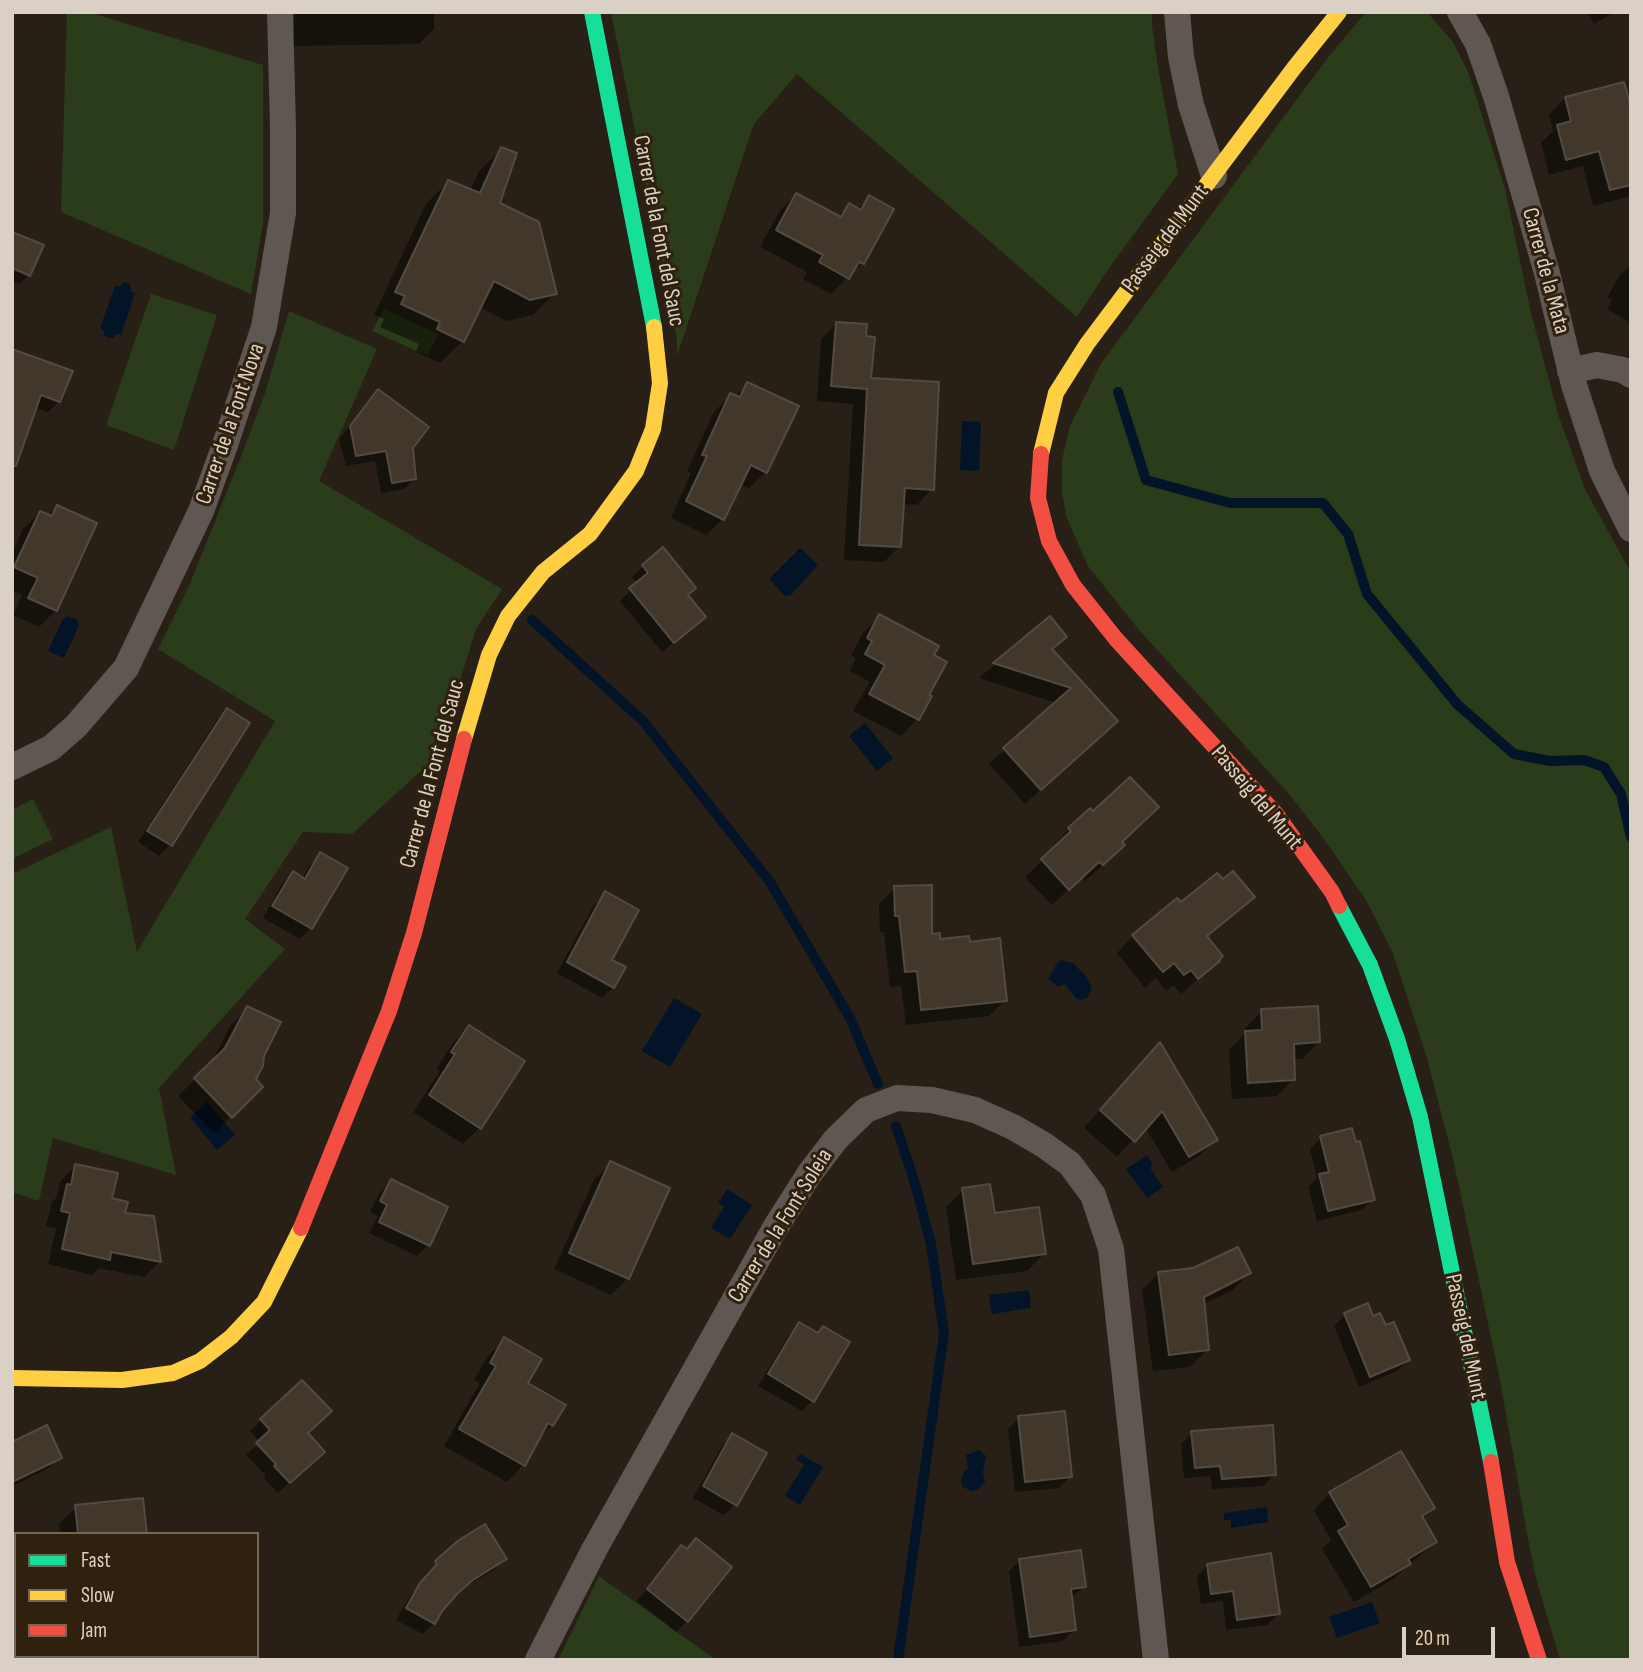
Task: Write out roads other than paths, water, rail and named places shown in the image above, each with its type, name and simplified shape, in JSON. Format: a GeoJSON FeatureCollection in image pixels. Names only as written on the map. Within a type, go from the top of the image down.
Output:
{"type":"FeatureCollection","features":[{"type":"Feature","properties":{"kind":"street","name":"Carrer de la Font Nova"},"geometry":{"type":"LineString","coordinates":[[12,768],[51,748],[101,699],[126,668],[201,511],[225,445],[264,327],[282,213],[284,130],[280,12]]}},
{"type":"Feature","properties":{"kind":"street","name":"Carrer de la Font del Sauc"},"geometry":{"type":"LineString","coordinates":[[12,1378],[122,1380],[173,1373],[200,1361],[231,1337],[264,1302],[299,1234],[389,1011],[414,933],[469,715],[489,655],[509,616],[543,572],[590,534],[636,471],[653,429],[660,383],[657,344],[592,12]]}},
{"type":"Feature","properties":{"kind":"street","name":"Passeig del Munt"},"geometry":{"type":"LineString","coordinates":[[1177,12],[1181,57],[1191,105],[1214,176],[1087,344],[1056,393],[1041,449],[1038,498],[1049,541],[1073,585],[1116,639],[1276,814],[1332,892],[1370,965],[1420,1117],[1492,1465],[1507,1562],[1539,1660]]}},
{"type":"Feature","properties":{"kind":"street"},"geometry":{"type":"LineString","coordinates":[[1214,176],[1339,12]]}},
{"type":"Feature","properties":{"kind":"street","name":"Carrer de la Mata"},"geometry":{"type":"LineString","coordinates":[[1460,12],[1478,44],[1496,96],[1547,273],[1570,371],[1602,471],[1631,529]]}},
{"type":"Feature","properties":{"kind":"street"},"geometry":{"type":"LineString","coordinates":[[1570,371],[1597,365],[1623,370],[1631,375]]}},
{"type":"Feature","properties":{"kind":"street","name":"Carrer de la Font Soleia"},"geometry":{"type":"LineString","coordinates":[[538,1660],[594,1550],[775,1228],[810,1173],[836,1139],[866,1110],[897,1098],[932,1100],[975,1110],[1013,1127],[1070,1164],[1093,1195],[1111,1249],[1156,1660]]}},
{"type":"Feature","properties":{"kind":"water"},"geometry":{"type":"Polygon","coordinates":[[[124,282],[130,284],[131,292],[135,293],[121,335],[108,338],[100,328],[115,286],[119,287],[124,282]]]}},
{"type":"Feature","properties":{"kind":"water"},"geometry":{"type":"Polygon","coordinates":[[[962,421],[981,422],[979,471],[960,470],[962,421]]]}},
{"type":"Feature","properties":{"kind":"water"},"geometry":{"type":"Polygon","coordinates":[[[800,548],[818,565],[791,595],[785,596],[769,579],[800,548]]]}},
{"type":"Feature","properties":{"kind":"water"},"geometry":{"type":"Polygon","coordinates":[[[68,616],[77,619],[79,626],[64,658],[48,651],[63,619],[68,616]]]}},
{"type":"Feature","properties":{"kind":"water"},"geometry":{"type":"Polygon","coordinates":[[[865,723],[893,758],[877,771],[849,736],[865,723]]]}},
{"type":"Feature","properties":{"kind":"water"},"geometry":{"type":"Polygon","coordinates":[[[1062,960],[1074,964],[1086,976],[1092,987],[1088,997],[1076,999],[1065,984],[1058,987],[1048,979],[1062,960]]]}},
{"type":"Feature","properties":{"kind":"water"},"geometry":{"type":"Polygon","coordinates":[[[674,998],[702,1014],[670,1067],[642,1051],[674,998]]]}},
{"type":"Feature","properties":{"kind":"water"},"geometry":{"type":"Polygon","coordinates":[[[207,1102],[235,1135],[217,1150],[190,1117],[207,1102]]]}},
{"type":"Feature","properties":{"kind":"water"},"geometry":{"type":"Polygon","coordinates":[[[1147,1155],[1152,1163],[1151,1170],[1163,1187],[1147,1198],[1126,1169],[1147,1155]]]}},
{"type":"Feature","properties":{"kind":"water"},"geometry":{"type":"Polygon","coordinates":[[[727,1189],[752,1205],[730,1239],[711,1228],[724,1207],[718,1203],[727,1189]]]}},
{"type":"Feature","properties":{"kind":"water"},"geometry":{"type":"Polygon","coordinates":[[[1029,1290],[1031,1308],[992,1314],[989,1295],[1029,1290]]]}},
{"type":"Feature","properties":{"kind":"water"},"geometry":{"type":"Polygon","coordinates":[[[979,1450],[986,1456],[983,1472],[985,1482],[978,1490],[971,1491],[962,1486],[961,1479],[968,1468],[966,1455],[979,1450]]]}},
{"type":"Feature","properties":{"kind":"water"},"geometry":{"type":"Polygon","coordinates":[[[800,1454],[823,1467],[800,1505],[785,1496],[804,1465],[796,1459],[800,1454]]]}},
{"type":"Feature","properties":{"kind":"water"},"geometry":{"type":"Polygon","coordinates":[[[1267,1507],[1268,1522],[1231,1528],[1231,1520],[1224,1520],[1224,1513],[1267,1507]]]}},
{"type":"Feature","properties":{"kind":"water"},"geometry":{"type":"Polygon","coordinates":[[[1372,1602],[1380,1623],[1337,1638],[1329,1617],[1372,1602]]]}},
{"type":"Feature","properties":{"kind":"waterway"},"geometry":{"type":"LineString","coordinates":[[1118,392],[1146,480],[1230,503],[1323,503],[1348,534],[1367,594],[1457,704],[1514,754],[1550,761],[1584,760],[1604,767],[1621,794],[1631,837]]}},
{"type":"Feature","properties":{"kind":"waterway"},"geometry":{"type":"LineString","coordinates":[[532,620],[643,721],[770,882],[850,1018],[878,1084]]}},
{"type":"Feature","properties":{"kind":"waterway"},"geometry":{"type":"LineString","coordinates":[[896,1126],[931,1244],[944,1333],[898,1660]]}}]}
